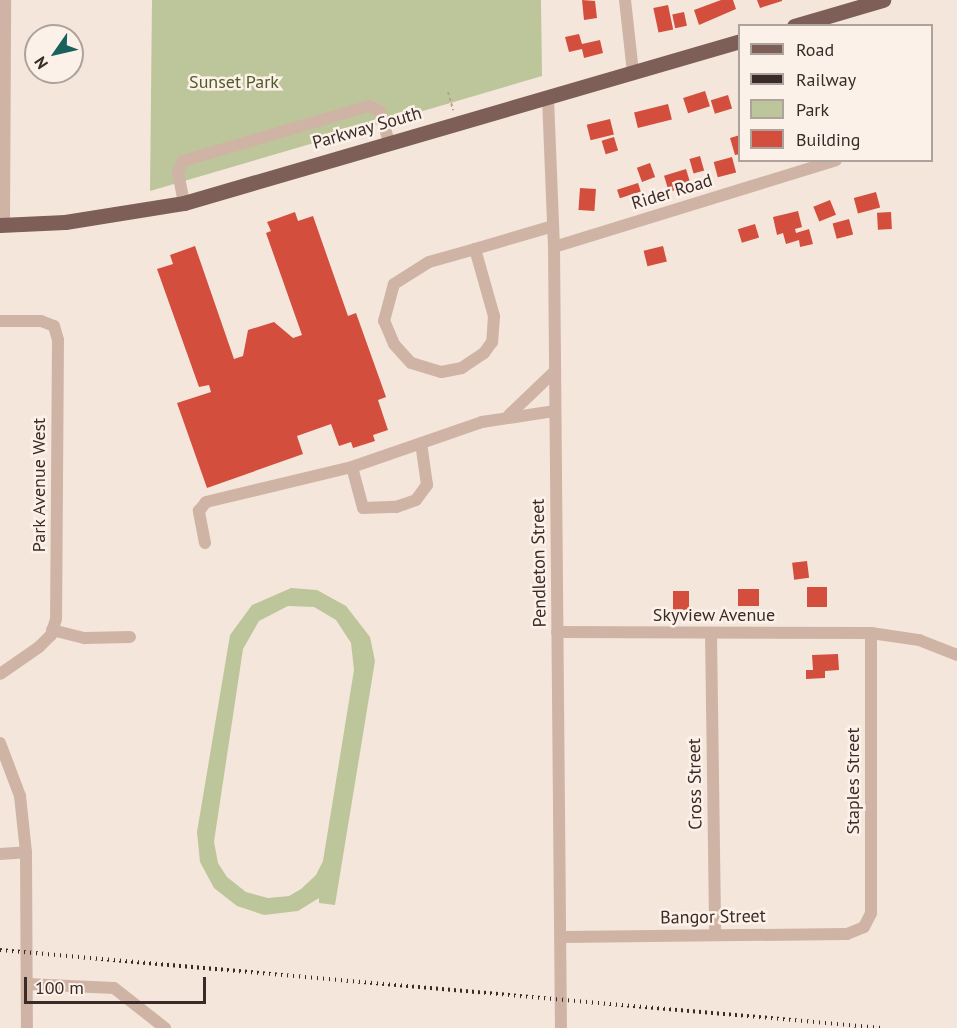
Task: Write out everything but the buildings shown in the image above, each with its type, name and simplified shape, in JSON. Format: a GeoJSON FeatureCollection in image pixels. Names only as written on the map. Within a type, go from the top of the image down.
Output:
{"type":"FeatureCollection","features":[{"type":"Feature","properties":{"kind":"main road"},"geometry":{"type":"LineString","coordinates":[[801,24],[883,0]]}},
{"type":"Feature","properties":{"kind":"main road","name":"Parkway South"},"geometry":{"type":"LineString","coordinates":[[2,225],[65,222],[184,202],[738,42]]}},
{"type":"Feature","properties":{"kind":"street"},"geometry":{"type":"LineString","coordinates":[[2,225],[5,0]]}},
{"type":"Feature","properties":{"kind":"street"},"geometry":{"type":"LineString","coordinates":[[625,0],[633,72]]}},
{"type":"Feature","properties":{"kind":"street","name":"Pendleton Street"},"geometry":{"type":"LineString","coordinates":[[548,98],[554,247],[561,1028]]}},
{"type":"Feature","properties":{"kind":"street"},"geometry":{"type":"LineString","coordinates":[[184,202],[178,165],[194,158],[369,106],[380,111],[389,142]]}},
{"type":"Feature","properties":{"kind":"street","name":"Rider Road"},"geometry":{"type":"LineString","coordinates":[[554,247],[830,162]]}},
{"type":"Feature","properties":{"kind":"street"},"geometry":{"type":"LineString","coordinates":[[475,249],[494,316],[492,342],[484,353],[462,368],[441,372],[411,363],[394,344],[384,321],[394,284],[413,269],[475,249],[553,226]]}},
{"type":"Feature","properties":{"kind":"street","name":"Park Avenue West"},"geometry":{"type":"LineString","coordinates":[[0,321],[41,321],[54,327],[58,340],[56,620],[52,630]]}},
{"type":"Feature","properties":{"kind":"street"},"geometry":{"type":"LineString","coordinates":[[509,415],[555,371]]}},
{"type":"Feature","properties":{"kind":"street"},"geometry":{"type":"LineString","coordinates":[[205,543],[199,511],[206,502],[352,467],[509,415],[555,411]]}},
{"type":"Feature","properties":{"kind":"street"},"geometry":{"type":"LineString","coordinates":[[352,467],[363,508],[396,507],[423,494],[428,480],[421,443]]}},
{"type":"Feature","properties":{"kind":"street"},"geometry":{"type":"LineString","coordinates":[[0,674],[39,646],[52,630],[85,638],[130,637]]}},
{"type":"Feature","properties":{"kind":"street","name":"Skyview Avenue"},"geometry":{"type":"LineString","coordinates":[[557,632],[871,633],[919,640],[957,655]]}},
{"type":"Feature","properties":{"kind":"street","name":"Cross Street"},"geometry":{"type":"LineString","coordinates":[[711,633],[715,935]]}},
{"type":"Feature","properties":{"kind":"street","name":"Staples Street"},"geometry":{"type":"LineString","coordinates":[[864,927],[871,913],[871,633]]}},
{"type":"Feature","properties":{"kind":"street"},"geometry":{"type":"LineString","coordinates":[[0,743],[20,796],[26,852],[27,1028]]}},
{"type":"Feature","properties":{"kind":"street"},"geometry":{"type":"LineString","coordinates":[[0,854],[26,852]]}},
{"type":"Feature","properties":{"kind":"street","name":"Bangor Street"},"geometry":{"type":"LineString","coordinates":[[561,937],[848,934],[864,927]]}},
{"type":"Feature","properties":{"kind":"street"},"geometry":{"type":"LineString","coordinates":[[27,984],[114,988],[136,1002],[150,1019],[165,1028]]}},
{"type":"Feature","properties":{"kind":"path"},"geometry":{"type":"LineString","coordinates":[[448,92],[453,110]]}},
{"type":"Feature","properties":{"kind":"green space","name":"Sunset Park"},"geometry":{"type":"Polygon","coordinates":[[[152,0],[541,0],[542,76],[150,191],[152,0]]]}},
{"type":"Feature","properties":{"kind":"green space"},"geometry":{"type":"Polygon","coordinates":[[[291,588],[317,590],[346,606],[370,637],[375,661],[335,905],[319,903],[319,898],[298,911],[264,915],[237,906],[214,888],[200,862],[197,832],[230,635],[252,605],[291,588]],[[288,606],[259,621],[243,649],[214,842],[218,863],[227,877],[246,892],[268,898],[289,896],[301,889],[316,875],[323,861],[354,670],[351,643],[336,620],[314,607],[288,606]]]}},
{"type":"Feature","properties":{"kind":"railway"},"geometry":{"type":"LineString","coordinates":[[0,950],[882,1028]]}}]}
